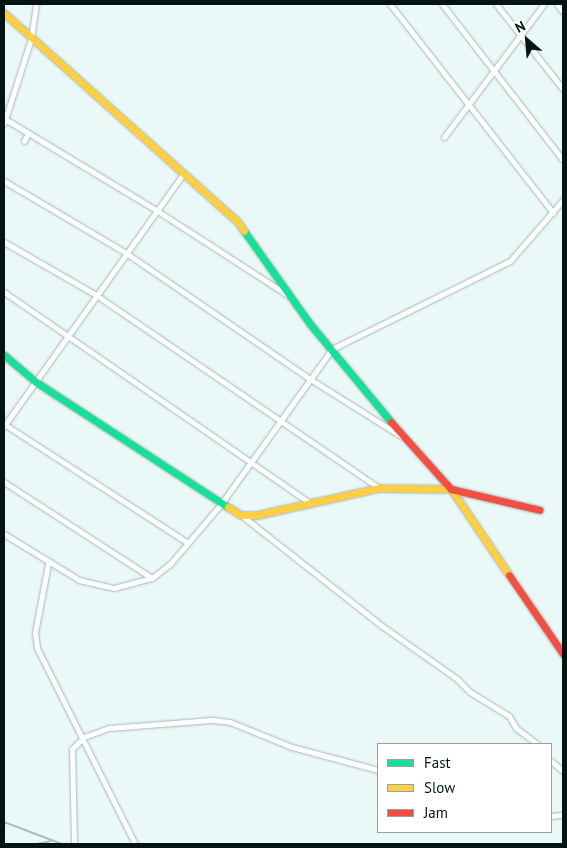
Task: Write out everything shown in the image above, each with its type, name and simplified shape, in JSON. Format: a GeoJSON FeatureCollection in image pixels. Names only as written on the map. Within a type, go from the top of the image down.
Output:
{"type":"FeatureCollection","features":[{"type":"Feature","properties":{"kind":"street"},"geometry":{"type":"LineString","coordinates":[[36,4],[32,39],[5,121],[156,210],[287,294]]}},
{"type":"Feature","properties":{"kind":"street"},"geometry":{"type":"LineString","coordinates":[[390,4],[467,106],[553,213]]}},
{"type":"Feature","properties":{"kind":"street"},"geometry":{"type":"LineString","coordinates":[[442,4],[563,160]]}},
{"type":"Feature","properties":{"kind":"street"},"geometry":{"type":"LineString","coordinates":[[496,4],[563,89]]}},
{"type":"Feature","properties":{"kind":"street"},"geometry":{"type":"LineString","coordinates":[[444,136],[544,4]]}},
{"type":"Feature","properties":{"kind":"street"},"geometry":{"type":"LineString","coordinates":[[557,4],[563,12]]}},
{"type":"Feature","properties":{"kind":"street"},"geometry":{"type":"LineString","coordinates":[[4,13],[241,225],[287,294],[402,436],[451,489],[563,654]]}},
{"type":"Feature","properties":{"kind":"street"},"geometry":{"type":"LineString","coordinates":[[24,141],[28,133]]}},
{"type":"Feature","properties":{"kind":"street"},"geometry":{"type":"LineString","coordinates":[[183,174],[65,336],[36,382],[4,425],[188,542]]}},
{"type":"Feature","properties":{"kind":"street"},"geometry":{"type":"LineString","coordinates":[[4,181],[126,253],[386,430],[402,436]]}},
{"type":"Feature","properties":{"kind":"street"},"geometry":{"type":"LineString","coordinates":[[4,534],[48,564],[79,580],[114,588],[152,578],[170,564],[221,504],[332,350],[510,261],[563,200]]}},
{"type":"Feature","properties":{"kind":"street"},"geometry":{"type":"LineString","coordinates":[[4,242],[96,295],[379,488]]}},
{"type":"Feature","properties":{"kind":"street"},"geometry":{"type":"LineString","coordinates":[[4,292],[65,336],[310,503]]}},
{"type":"Feature","properties":{"kind":"street"},"geometry":{"type":"LineString","coordinates":[[4,355],[36,382],[221,504],[241,515],[382,626],[457,679],[470,692],[509,716],[516,728],[536,743]]}},
{"type":"Feature","properties":{"kind":"street"},"geometry":{"type":"LineString","coordinates":[[4,482],[152,578]]}},
{"type":"Feature","properties":{"kind":"street"},"geometry":{"type":"LineString","coordinates":[[241,515],[257,515],[379,488],[451,489],[540,510]]}},
{"type":"Feature","properties":{"kind":"street"},"geometry":{"type":"LineString","coordinates":[[48,564],[35,641],[84,737],[135,844]]}},
{"type":"Feature","properties":{"kind":"street"},"geometry":{"type":"LineString","coordinates":[[74,844],[72,750],[84,737],[124,725],[212,720],[230,722],[292,748],[377,770]]}},
{"type":"Feature","properties":{"kind":"street"},"geometry":{"type":"LineString","coordinates":[[552,763],[563,771]]}},
{"type":"Feature","properties":{"kind":"waterway"},"geometry":{"type":"LineString","coordinates":[[4,822],[62,844]]}},
{"type":"Feature","properties":{"kind":"waterway"},"geometry":{"type":"LineString","coordinates":[[36,844],[51,841]]}},
{"type":"Feature","properties":{"kind":"traffic: fast"},"geometry":{"type":"LineString","coordinates":[[244,231],[310,324],[391,422]]}},
{"type":"Feature","properties":{"kind":"traffic: fast"},"geometry":{"type":"LineString","coordinates":[[4,355],[36,382],[228,507]]}},
{"type":"Feature","properties":{"kind":"traffic: slow"},"geometry":{"type":"LineString","coordinates":[[4,13],[237,221],[244,231]]}},
{"type":"Feature","properties":{"kind":"traffic: slow"},"geometry":{"type":"LineString","coordinates":[[228,507],[241,515],[257,515],[379,488],[451,489],[509,575]]}},
{"type":"Feature","properties":{"kind":"traffic: jam"},"geometry":{"type":"LineString","coordinates":[[391,422],[451,489],[540,510]]}},
{"type":"Feature","properties":{"kind":"traffic: jam"},"geometry":{"type":"LineString","coordinates":[[509,575],[563,654]]}}]}
